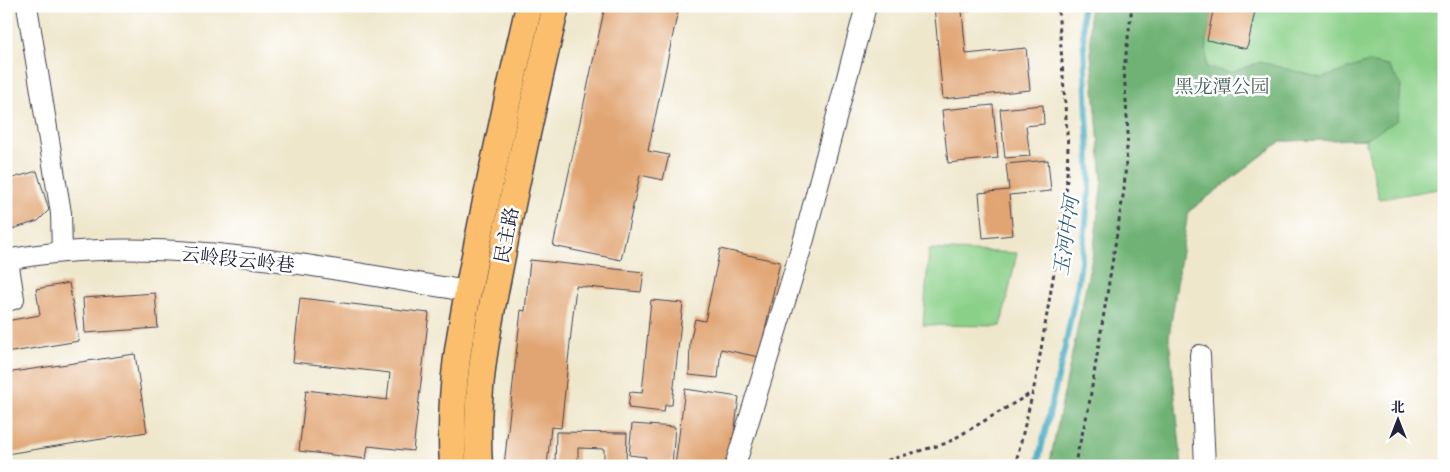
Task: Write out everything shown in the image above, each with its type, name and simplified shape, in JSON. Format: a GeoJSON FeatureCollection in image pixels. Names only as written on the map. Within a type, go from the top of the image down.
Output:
{"type":"FeatureCollection","features":[{"type":"Feature","properties":{"kind":"main road","name":"民主路"},"geometry":{"type":"LineString","coordinates":[[453,466],[451,439],[453,380],[490,180],[529,6]]}},
{"type":"Feature","properties":{"kind":"main road","name":"民主路"},"geometry":{"type":"LineString","coordinates":[[479,466],[478,409],[482,357],[512,203],[556,6]]}},
{"type":"Feature","properties":{"kind":"street"},"geometry":{"type":"LineString","coordinates":[[27,6],[61,213],[62,252]]}},
{"type":"Feature","properties":{"kind":"street"},"geometry":{"type":"LineString","coordinates":[[735,466],[804,239],[866,6]]}},
{"type":"Feature","properties":{"kind":"street","name":"云岭段云岭巷"},"geometry":{"type":"LineString","coordinates":[[7,260],[62,252],[146,250],[260,259],[468,291]]}},
{"type":"Feature","properties":{"kind":"street"},"geometry":{"type":"LineString","coordinates":[[6,301],[14,299],[7,260]]}},
{"type":"Feature","properties":{"kind":"street"},"geometry":{"type":"LineString","coordinates":[[1200,354],[1205,466]]}},
{"type":"Feature","properties":{"kind":"path"},"geometry":{"type":"LineString","coordinates":[[1015,466],[1033,391],[1066,201],[1068,171],[1058,6]]}},
{"type":"Feature","properties":{"kind":"path"},"geometry":{"type":"LineString","coordinates":[[1074,466],[1088,411],[1124,190],[1128,133],[1124,70],[1132,6]]}},
{"type":"Feature","properties":{"kind":"path"},"geometry":{"type":"LineString","coordinates":[[884,466],[885,461],[947,444],[1033,391]]}},
{"type":"Feature","properties":{"kind":"green space"},"geometry":{"type":"Polygon","coordinates":[[[1089,6],[1214,6],[1207,40],[1206,67],[1230,73],[1260,62],[1322,78],[1368,62],[1388,66],[1401,85],[1398,120],[1365,139],[1281,141],[1188,212],[1169,337],[1182,466],[1049,466],[1094,247],[1102,180],[1091,54],[1089,6]]]}},
{"type":"Feature","properties":{"kind":"green space","name":"黑龙潭公园"},"geometry":{"type":"Polygon","coordinates":[[[1145,6],[1444,6],[1444,188],[1379,199],[1365,139],[1281,141],[1188,212],[1145,6]]]}},
{"type":"Feature","properties":{"kind":"green space"},"geometry":{"type":"Polygon","coordinates":[[[929,249],[1017,253],[1001,326],[923,325],[929,249]]]}},
{"type":"Feature","properties":{"kind":"building"},"geometry":{"type":"Polygon","coordinates":[[[605,6],[679,6],[648,151],[669,155],[663,180],[640,175],[621,260],[553,246],[605,6]]]}},
{"type":"Feature","properties":{"kind":"building"},"geometry":{"type":"Polygon","coordinates":[[[934,6],[969,6],[970,11],[962,11],[966,54],[1026,48],[1030,90],[943,99],[934,6]]]}},
{"type":"Feature","properties":{"kind":"building"},"geometry":{"type":"Polygon","coordinates":[[[1214,6],[1256,6],[1247,49],[1207,40],[1214,6]]]}},
{"type":"Feature","properties":{"kind":"building"},"geometry":{"type":"Polygon","coordinates":[[[993,105],[998,158],[948,163],[942,110],[993,105]]]}},
{"type":"Feature","properties":{"kind":"building"},"geometry":{"type":"Polygon","coordinates":[[[1043,105],[1044,124],[1026,126],[1030,156],[1005,158],[1000,109],[1043,105]]]}},
{"type":"Feature","properties":{"kind":"building"},"geometry":{"type":"Polygon","coordinates":[[[1048,160],[1051,191],[1009,195],[1013,235],[983,238],[979,193],[1009,190],[1006,164],[1048,160]]]}},
{"type":"Feature","properties":{"kind":"building"},"geometry":{"type":"Polygon","coordinates":[[[37,171],[49,210],[38,221],[9,230],[6,221],[6,180],[37,171]]]}},
{"type":"Feature","properties":{"kind":"building"},"geometry":{"type":"Polygon","coordinates":[[[720,249],[780,262],[759,357],[721,349],[718,378],[689,375],[690,342],[695,319],[705,321],[720,249]]]}},
{"type":"Feature","properties":{"kind":"building"},"geometry":{"type":"Polygon","coordinates":[[[530,260],[644,272],[641,292],[576,286],[561,428],[551,427],[547,466],[504,466],[521,310],[525,311],[530,260]]]}},
{"type":"Feature","properties":{"kind":"building"},"geometry":{"type":"Polygon","coordinates":[[[69,283],[79,341],[6,353],[6,321],[40,315],[36,289],[69,283]]]}},
{"type":"Feature","properties":{"kind":"building"},"geometry":{"type":"Polygon","coordinates":[[[155,293],[158,328],[85,333],[83,298],[155,293]]]}},
{"type":"Feature","properties":{"kind":"building"},"geometry":{"type":"Polygon","coordinates":[[[300,298],[429,313],[413,451],[368,446],[366,459],[299,451],[306,390],[387,400],[390,373],[293,362],[300,298]]]}},
{"type":"Feature","properties":{"kind":"building"},"geometry":{"type":"Polygon","coordinates":[[[651,300],[683,303],[672,405],[665,405],[664,412],[628,408],[630,392],[642,393],[651,300]]]}},
{"type":"Feature","properties":{"kind":"building"},"geometry":{"type":"Polygon","coordinates":[[[135,354],[147,432],[6,454],[6,373],[135,354]]]}},
{"type":"Feature","properties":{"kind":"building"},"geometry":{"type":"Polygon","coordinates":[[[685,389],[739,397],[730,465],[675,466],[685,389]]]}},
{"type":"Feature","properties":{"kind":"building"},"geometry":{"type":"Polygon","coordinates":[[[632,424],[675,427],[672,466],[645,466],[646,457],[629,455],[632,424]]]}},
{"type":"Feature","properties":{"kind":"building"},"geometry":{"type":"Polygon","coordinates":[[[556,432],[627,433],[626,466],[604,466],[604,449],[578,448],[578,466],[555,466],[556,432]]]}},
{"type":"Feature","properties":{"kind":"waterway","name":"玉河中河"},"geometry":{"type":"LineString","coordinates":[[1037,466],[1078,283],[1090,181],[1082,6]]}}]}
